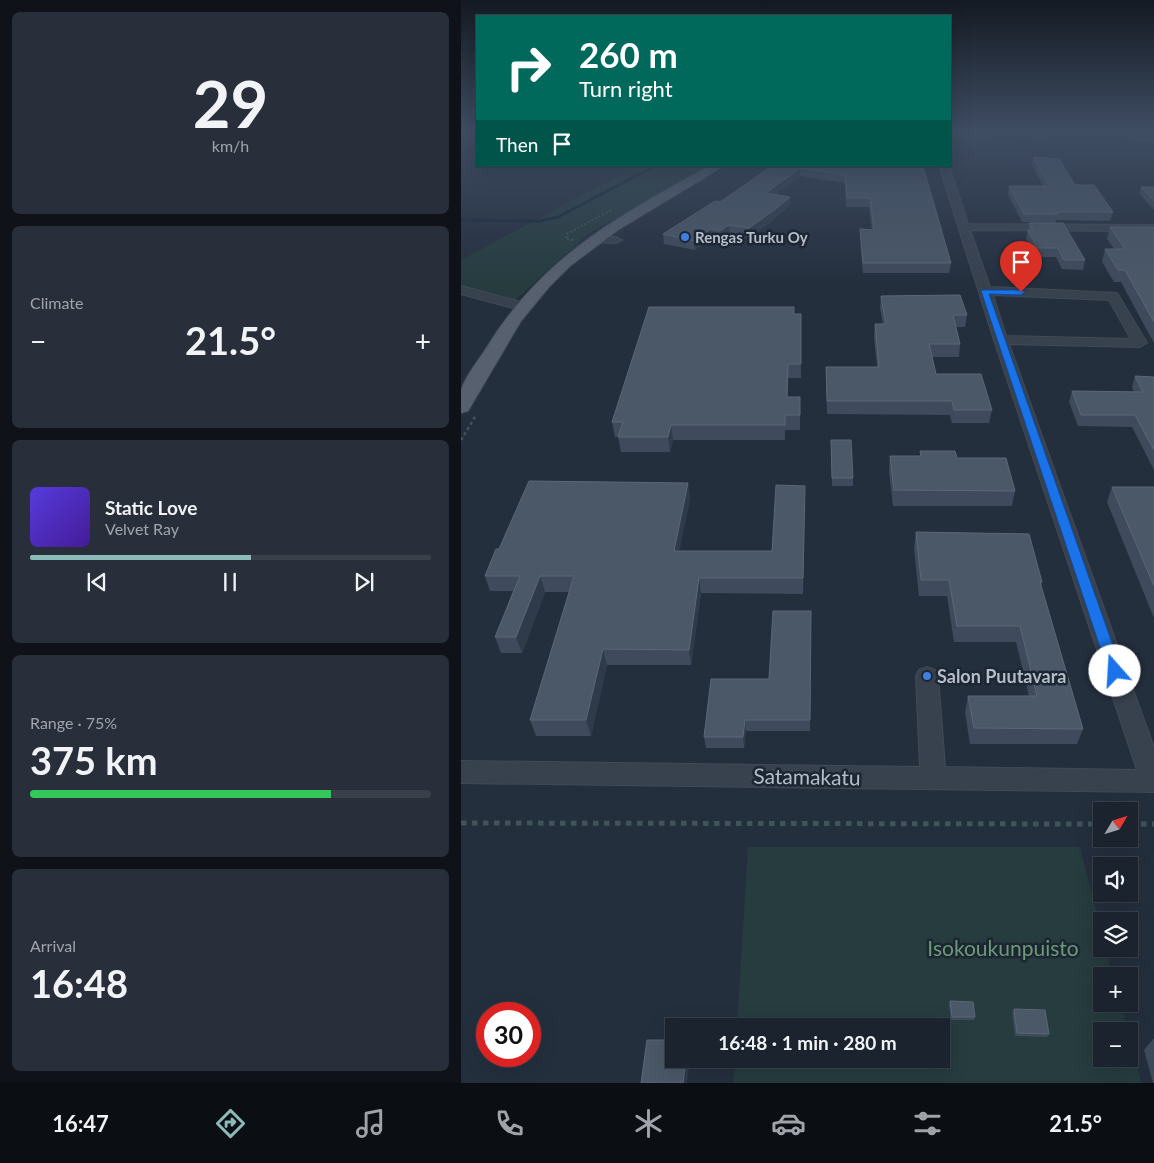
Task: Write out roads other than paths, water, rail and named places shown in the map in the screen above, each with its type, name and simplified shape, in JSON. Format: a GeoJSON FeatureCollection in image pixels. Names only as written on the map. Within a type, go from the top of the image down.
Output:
{"type":"FeatureCollection","features":[{"type":"Feature","properties":{"kind":"main road"},"geometry":{"type":"LineString","coordinates":[[461,407],[504,334],[524,306],[554,273],[593,240],[690,183]]}},
{"type":"Feature","properties":{"kind":"street"},"geometry":{"type":"LineString","coordinates":[[949,183],[1001,340],[1153,781]]}},
{"type":"Feature","properties":{"kind":"street"},"geometry":{"type":"LineString","coordinates":[[964,228],[1154,228]]}},
{"type":"Feature","properties":{"kind":"street"},"geometry":{"type":"LineString","coordinates":[[593,240],[616,240]]}},
{"type":"Feature","properties":{"kind":"street"},"geometry":{"type":"LineString","coordinates":[[461,290],[524,306]]}},
{"type":"Feature","properties":{"kind":"street"},"geometry":{"type":"LineString","coordinates":[[985,291],[1113,296],[1140,343],[1001,340]]}},
{"type":"Feature","properties":{"kind":"street"},"geometry":{"type":"LineString","coordinates":[[927,676],[933,778]]}},
{"type":"Feature","properties":{"kind":"street","name":"Satamakatu"},"geometry":{"type":"LineString","coordinates":[[461,772],[1153,781]]}},
{"type":"Feature","properties":{"kind":"waterway"},"geometry":{"type":"LineString","coordinates":[[461,220],[540,221],[558,217],[624,183]]}},
{"type":"Feature","properties":{"kind":"place","name":"Rengas Turku Oy"},"geometry":{"type":"Point","coordinates":[685,237]}},
{"type":"Feature","properties":{"kind":"place","name":"Salon Puutavara"},"geometry":{"type":"Point","coordinates":[927,676]}},
{"type":"Feature","properties":{"kind":"park label","name":"Isokoukunpuisto"},"geometry":{"type":"Point","coordinates":[1003,947]}}]}
